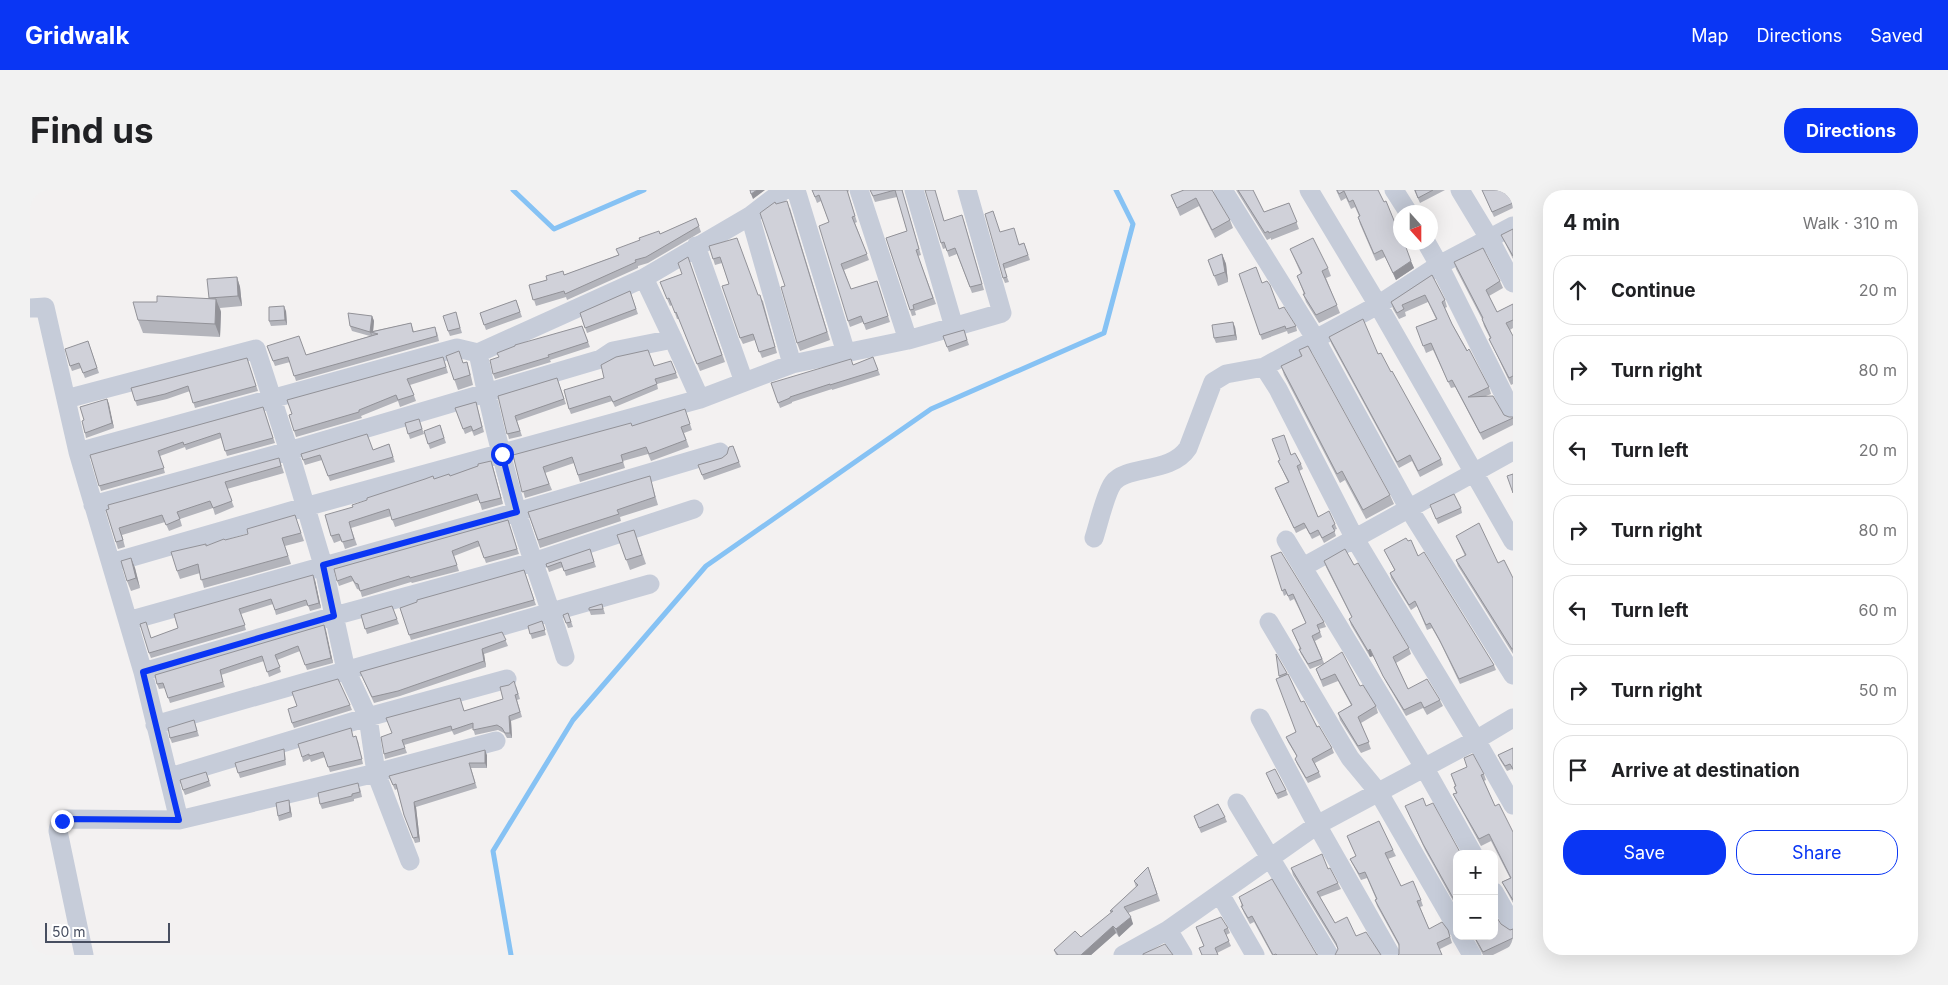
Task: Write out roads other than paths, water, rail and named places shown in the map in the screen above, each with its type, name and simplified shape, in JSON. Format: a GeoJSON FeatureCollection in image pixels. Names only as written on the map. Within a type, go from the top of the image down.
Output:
{"type":"FeatureCollection","features":[{"type":"Feature","properties":{"kind":"street"},"geometry":{"type":"LineString","coordinates":[[78,452],[457,348],[478,353],[644,278],[750,216],[784,190]]}},
{"type":"Feature","properties":{"kind":"street"},"geometry":{"type":"LineString","coordinates":[[796,190],[846,353]]}},
{"type":"Feature","properties":{"kind":"street"},"geometry":{"type":"LineString","coordinates":[[859,190],[908,340]]}},
{"type":"Feature","properties":{"kind":"street"},"geometry":{"type":"LineString","coordinates":[[914,190],[954,327]]}},
{"type":"Feature","properties":{"kind":"street"},"geometry":{"type":"LineString","coordinates":[[111,563],[305,507],[700,399],[792,364],[908,340],[1002,313],[967,190]]}},
{"type":"Feature","properties":{"kind":"street"},"geometry":{"type":"LineString","coordinates":[[1223,190],[1315,338],[1409,509],[1513,675]]}},
{"type":"Feature","properties":{"kind":"street"},"geometry":{"type":"LineString","coordinates":[[1309,190],[1378,305],[1513,541]]}},
{"type":"Feature","properties":{"kind":"street"},"geometry":{"type":"LineString","coordinates":[[1394,190],[1404,205]]}},
{"type":"Feature","properties":{"kind":"street"},"geometry":{"type":"LineString","coordinates":[[1460,190],[1513,283]]}},
{"type":"Feature","properties":{"kind":"street"},"geometry":{"type":"LineString","coordinates":[[750,216],[792,364]]}},
{"type":"Feature","properties":{"kind":"street"},"geometry":{"type":"LineString","coordinates":[[1094,538],[1111,486],[1118,478],[1171,462],[1184,455],[1209,388],[1213,382],[1226,374],[1264,367],[1378,305],[1439,265],[1513,226]]}},
{"type":"Feature","properties":{"kind":"street"},"geometry":{"type":"LineString","coordinates":[[696,246],[744,382]]}},
{"type":"Feature","properties":{"kind":"street"},"geometry":{"type":"LineString","coordinates":[[1431,250],[1513,413]]}},
{"type":"Feature","properties":{"kind":"street"},"geometry":{"type":"LineString","coordinates":[[644,278],[700,399]]}},
{"type":"Feature","properties":{"kind":"street"},"geometry":{"type":"LineString","coordinates":[[30,308],[45,307],[78,452],[143,672],[179,820]]}},
{"type":"Feature","properties":{"kind":"street"},"geometry":{"type":"LineString","coordinates":[[93,505],[289,451],[487,393],[601,359],[613,351],[673,339]]}},
{"type":"Feature","properties":{"kind":"street"},"geometry":{"type":"LineString","coordinates":[[66,399],[256,349],[323,565],[346,670],[368,717],[376,773],[410,861]]}},
{"type":"Feature","properties":{"kind":"street"},"geometry":{"type":"LineString","coordinates":[[478,353],[517,512],[552,612],[565,657]]}},
{"type":"Feature","properties":{"kind":"street"},"geometry":{"type":"LineString","coordinates":[[1264,367],[1278,389],[1355,539],[1513,805]]}},
{"type":"Feature","properties":{"kind":"street"},"geometry":{"type":"LineString","coordinates":[[1303,567],[1513,451]]}},
{"type":"Feature","properties":{"kind":"street"},"geometry":{"type":"LineString","coordinates":[[128,621],[517,512],[720,452]]}},
{"type":"Feature","properties":{"kind":"street"},"geometry":{"type":"LineString","coordinates":[[143,672],[334,616],[534,562],[694,509]]}},
{"type":"Feature","properties":{"kind":"street"},"geometry":{"type":"LineString","coordinates":[[1286,540],[1424,768],[1471,850]]}},
{"type":"Feature","properties":{"kind":"street"},"geometry":{"type":"LineString","coordinates":[[155,725],[650,584]]}},
{"type":"Feature","properties":{"kind":"street"},"geometry":{"type":"LineString","coordinates":[[1269,622],[1350,758],[1379,793],[1453,921]]}},
{"type":"Feature","properties":{"kind":"street"},"geometry":{"type":"LineString","coordinates":[[170,777],[368,717],[507,679]]}},
{"type":"Feature","properties":{"kind":"street"},"geometry":{"type":"LineString","coordinates":[[1260,718],[1317,825],[1391,955]]}},
{"type":"Feature","properties":{"kind":"street"},"geometry":{"type":"LineString","coordinates":[[1123,955],[1168,930],[1317,825],[1379,793],[1513,718]]}},
{"type":"Feature","properties":{"kind":"street"},"geometry":{"type":"LineString","coordinates":[[84,955],[58,831],[59,825],[66,819],[179,820],[376,773],[496,741]]}},
{"type":"Feature","properties":{"kind":"street"},"geometry":{"type":"LineString","coordinates":[[1237,802],[1328,955]]}},
{"type":"Feature","properties":{"kind":"street"},"geometry":{"type":"LineString","coordinates":[[1220,894],[1255,955]]}},
{"type":"Feature","properties":{"kind":"street"},"geometry":{"type":"LineString","coordinates":[[1496,895],[1513,925]]}},
{"type":"Feature","properties":{"kind":"street"},"geometry":{"type":"LineString","coordinates":[[1168,930],[1183,955]]}},
{"type":"Feature","properties":{"kind":"street"},"geometry":{"type":"LineString","coordinates":[[1463,940],[1472,955]]}},
{"type":"Feature","properties":{"kind":"waterway"},"geometry":{"type":"LineString","coordinates":[[513,190],[554,229],[644,190]]}},
{"type":"Feature","properties":{"kind":"waterway"},"geometry":{"type":"LineString","coordinates":[[511,955],[493,851],[573,720],[706,566],[931,409],[1104,333],[1133,224],[1116,190]]}}]}
